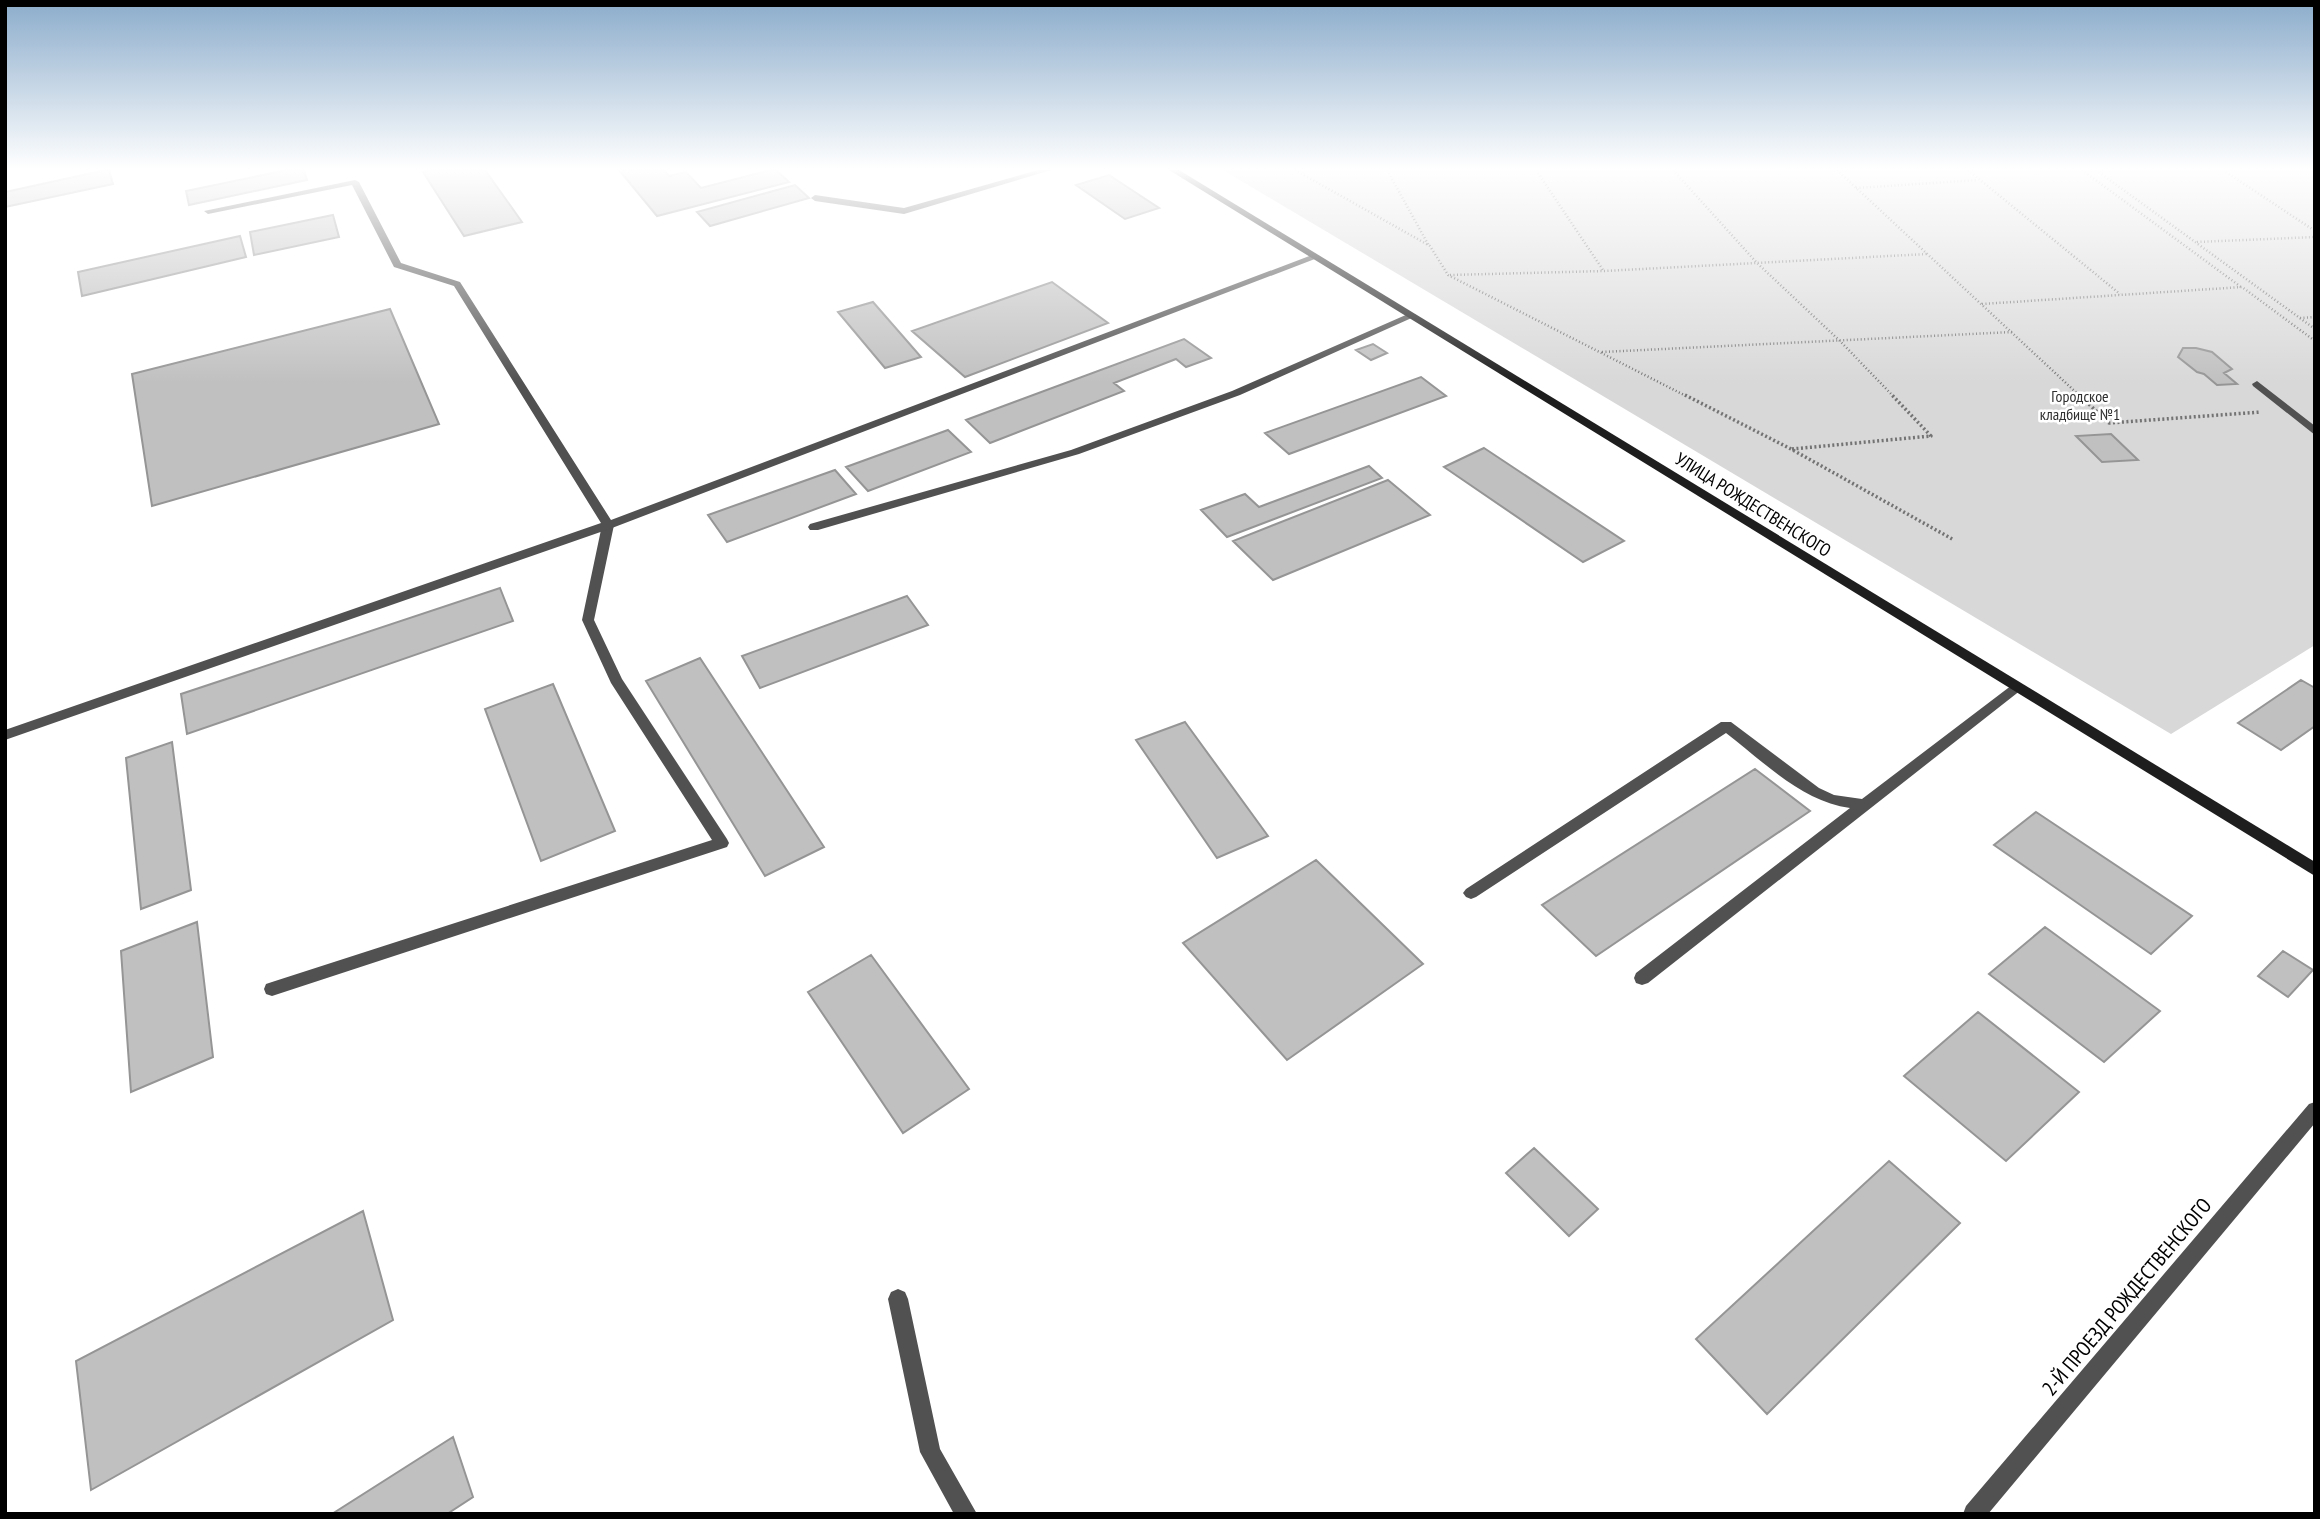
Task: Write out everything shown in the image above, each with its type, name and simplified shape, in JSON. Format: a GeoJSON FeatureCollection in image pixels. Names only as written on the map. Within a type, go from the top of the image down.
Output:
{"type":"FeatureCollection","features":[{"type":"Feature","properties":{"kind":"main road","name":"УЛИЦА РОЖДЕСТВЕНСКОГО"},"geometry":{"type":"LineString","coordinates":[[1289,241],[2315,870]]}},
{"type":"Feature","properties":{"kind":"street"},"geometry":{"type":"LineString","coordinates":[[272,989],[722,843],[616,680],[588,620],[608,525],[457,285],[397,265],[385,241]]}},
{"type":"Feature","properties":{"kind":"street"},"geometry":{"type":"LineString","coordinates":[[5,735],[608,525],[1315,257]]}},
{"type":"Feature","properties":{"kind":"street"},"geometry":{"type":"LineString","coordinates":[[814,527],[1075,452],[1236,393],[1411,316]]}},
{"type":"Feature","properties":{"kind":"street"},"geometry":{"type":"LineString","coordinates":[[2257,384],[2315,432]]}},
{"type":"Feature","properties":{"kind":"street"},"geometry":{"type":"LineString","coordinates":[[1642,978],[2015,687]]}},
{"type":"Feature","properties":{"kind":"street"},"geometry":{"type":"LineString","coordinates":[[1471,892],[1726,726],[1814,792],[1832,800],[1864,805]]}},
{"type":"Feature","properties":{"kind":"street","name":"2-Й ПРОЕЗД РОЖДЕСТВЕНСКОГО"},"geometry":{"type":"LineString","coordinates":[[1974,1514],[2315,1110]]}},
{"type":"Feature","properties":{"kind":"street"},"geometry":{"type":"LineString","coordinates":[[898,1299],[930,1452],[966,1514]]}},
{"type":"Feature","properties":{"kind":"path"},"geometry":{"type":"LineString","coordinates":[[1421,241],[1430,246]]}},
{"type":"Feature","properties":{"kind":"path"},"geometry":{"type":"LineString","coordinates":[[1427,241],[1448,275],[1791,449],[1954,540]]}},
{"type":"Feature","properties":{"kind":"path"},"geometry":{"type":"LineString","coordinates":[[1584,241],[1604,271]]}},
{"type":"Feature","properties":{"kind":"path"},"geometry":{"type":"LineString","coordinates":[[1737,241],[1840,341],[1931,436],[1791,449]]}},
{"type":"Feature","properties":{"kind":"path"},"geometry":{"type":"LineString","coordinates":[[1914,241],[2109,423],[2288,410]]}},
{"type":"Feature","properties":{"kind":"path"},"geometry":{"type":"LineString","coordinates":[[2054,241],[2121,295]]}},
{"type":"Feature","properties":{"kind":"path"},"geometry":{"type":"LineString","coordinates":[[2179,241],[2315,341]]}},
{"type":"Feature","properties":{"kind":"path"},"geometry":{"type":"LineString","coordinates":[[2196,242],[2222,241]]}},
{"type":"Feature","properties":{"kind":"path"},"geometry":{"type":"LineString","coordinates":[[2196,242],[2315,329]]}},
{"type":"Feature","properties":{"kind":"path"},"geometry":{"type":"LineString","coordinates":[[1448,275],[1604,271],[1928,254]]}},
{"type":"Feature","properties":{"kind":"path"},"geometry":{"type":"LineString","coordinates":[[1981,304],[2242,287]]}},
{"type":"Feature","properties":{"kind":"path"},"geometry":{"type":"LineString","coordinates":[[2299,318],[2315,317]]}},
{"type":"Feature","properties":{"kind":"path"},"geometry":{"type":"LineString","coordinates":[[1602,352],[2012,332]]}},
{"type":"Feature","properties":{"kind":"green space","name":"Городское кладбище №1"},"geometry":{"type":"Polygon","coordinates":[[[1342,241],[2315,241],[2315,645],[2171,734],[1342,241]]]}},
{"type":"Feature","properties":{"kind":"building"},"geometry":{"type":"Polygon","coordinates":[[[218,241],[241,241],[246,257],[82,296],[78,272],[218,241]]]}},
{"type":"Feature","properties":{"kind":"building"},"geometry":{"type":"Polygon","coordinates":[[[252,241],[321,241],[254,255],[252,241]]]}},
{"type":"Feature","properties":{"kind":"building"},"geometry":{"type":"Polygon","coordinates":[[[1052,282],[1108,323],[965,377],[912,331],[1052,282]]]}},
{"type":"Feature","properties":{"kind":"building"},"geometry":{"type":"Polygon","coordinates":[[[873,302],[921,357],[885,368],[838,312],[873,302]]]}},
{"type":"Feature","properties":{"kind":"building"},"geometry":{"type":"Polygon","coordinates":[[[390,309],[439,424],[152,506],[132,374],[390,309]]]}},
{"type":"Feature","properties":{"kind":"building"},"geometry":{"type":"Polygon","coordinates":[[[1184,339],[1211,358],[1186,367],[1176,359],[1114,383],[1124,391],[990,443],[966,420],[1184,339]]]}},
{"type":"Feature","properties":{"kind":"building"},"geometry":{"type":"Polygon","coordinates":[[[1373,344],[1387,353],[1371,360],[1356,350],[1373,344]]]}},
{"type":"Feature","properties":{"kind":"building"},"geometry":{"type":"Polygon","coordinates":[[[2183,348],[2212,352],[2232,369],[2224,373],[2237,384],[2217,385],[2204,374],[2197,372],[2178,357],[2183,348]]]}},
{"type":"Feature","properties":{"kind":"building"},"geometry":{"type":"Polygon","coordinates":[[[1421,377],[1446,396],[1289,454],[1265,433],[1421,377]]]}},
{"type":"Feature","properties":{"kind":"building"},"geometry":{"type":"Polygon","coordinates":[[[948,430],[971,452],[868,491],[846,467],[948,430]]]}},
{"type":"Feature","properties":{"kind":"building"},"geometry":{"type":"Polygon","coordinates":[[[2111,434],[2138,460],[2102,462],[2076,436],[2111,434]]]}},
{"type":"Feature","properties":{"kind":"building"},"geometry":{"type":"Polygon","coordinates":[[[1484,448],[1624,541],[1583,562],[1444,467],[1484,448]]]}},
{"type":"Feature","properties":{"kind":"building"},"geometry":{"type":"Polygon","coordinates":[[[1369,466],[1382,478],[1227,537],[1201,510],[1245,494],[1259,507],[1369,466]]]}},
{"type":"Feature","properties":{"kind":"building"},"geometry":{"type":"Polygon","coordinates":[[[835,470],[856,494],[727,542],[708,515],[835,470]]]}},
{"type":"Feature","properties":{"kind":"building"},"geometry":{"type":"Polygon","coordinates":[[[1388,480],[1430,515],[1273,580],[1233,541],[1388,480]]]}},
{"type":"Feature","properties":{"kind":"building"},"geometry":{"type":"Polygon","coordinates":[[[500,588],[513,621],[187,734],[181,694],[500,588]]]}},
{"type":"Feature","properties":{"kind":"building"},"geometry":{"type":"Polygon","coordinates":[[[907,596],[928,625],[760,688],[742,656],[907,596]]]}},
{"type":"Feature","properties":{"kind":"building"},"geometry":{"type":"Polygon","coordinates":[[[700,658],[824,847],[765,876],[646,681],[700,658]]]}},
{"type":"Feature","properties":{"kind":"building"},"geometry":{"type":"Polygon","coordinates":[[[2301,680],[2315,688],[2315,726],[2281,750],[2238,723],[2301,680]]]}},
{"type":"Feature","properties":{"kind":"building"},"geometry":{"type":"Polygon","coordinates":[[[553,684],[615,831],[541,861],[485,709],[553,684]]]}},
{"type":"Feature","properties":{"kind":"building"},"geometry":{"type":"Polygon","coordinates":[[[1185,722],[1268,836],[1217,858],[1136,740],[1185,722]]]}},
{"type":"Feature","properties":{"kind":"building"},"geometry":{"type":"Polygon","coordinates":[[[172,742],[191,890],[141,909],[126,758],[172,742]]]}},
{"type":"Feature","properties":{"kind":"building"},"geometry":{"type":"Polygon","coordinates":[[[1755,769],[1810,811],[1596,956],[1542,905],[1755,769]]]}},
{"type":"Feature","properties":{"kind":"building"},"geometry":{"type":"Polygon","coordinates":[[[2036,812],[2192,916],[2151,954],[1994,845],[2036,812]]]}},
{"type":"Feature","properties":{"kind":"building"},"geometry":{"type":"Polygon","coordinates":[[[1316,860],[1423,964],[1287,1060],[1183,943],[1316,860]]]}},
{"type":"Feature","properties":{"kind":"building"},"geometry":{"type":"Polygon","coordinates":[[[197,922],[213,1057],[131,1092],[121,951],[197,922]]]}},
{"type":"Feature","properties":{"kind":"building"},"geometry":{"type":"Polygon","coordinates":[[[2045,927],[2160,1011],[2104,1062],[1989,974],[2045,927]]]}},
{"type":"Feature","properties":{"kind":"building"},"geometry":{"type":"Polygon","coordinates":[[[2283,951],[2313,970],[2288,997],[2258,976],[2283,951]]]}},
{"type":"Feature","properties":{"kind":"building"},"geometry":{"type":"Polygon","coordinates":[[[871,955],[969,1089],[903,1133],[808,992],[871,955]]]}},
{"type":"Feature","properties":{"kind":"building"},"geometry":{"type":"Polygon","coordinates":[[[1978,1012],[2079,1092],[2006,1161],[1904,1076],[1978,1012]]]}},
{"type":"Feature","properties":{"kind":"building"},"geometry":{"type":"Polygon","coordinates":[[[1534,1148],[1598,1209],[1569,1236],[1506,1173],[1534,1148]]]}},
{"type":"Feature","properties":{"kind":"building"},"geometry":{"type":"Polygon","coordinates":[[[1889,1161],[1960,1223],[1767,1414],[1696,1339],[1889,1161]]]}},
{"type":"Feature","properties":{"kind":"building"},"geometry":{"type":"Polygon","coordinates":[[[363,1211],[393,1320],[91,1490],[76,1361],[363,1211]]]}},
{"type":"Feature","properties":{"kind":"building"},"geometry":{"type":"Polygon","coordinates":[[[453,1437],[473,1497],[447,1514],[332,1514],[453,1437]]]}}]}
